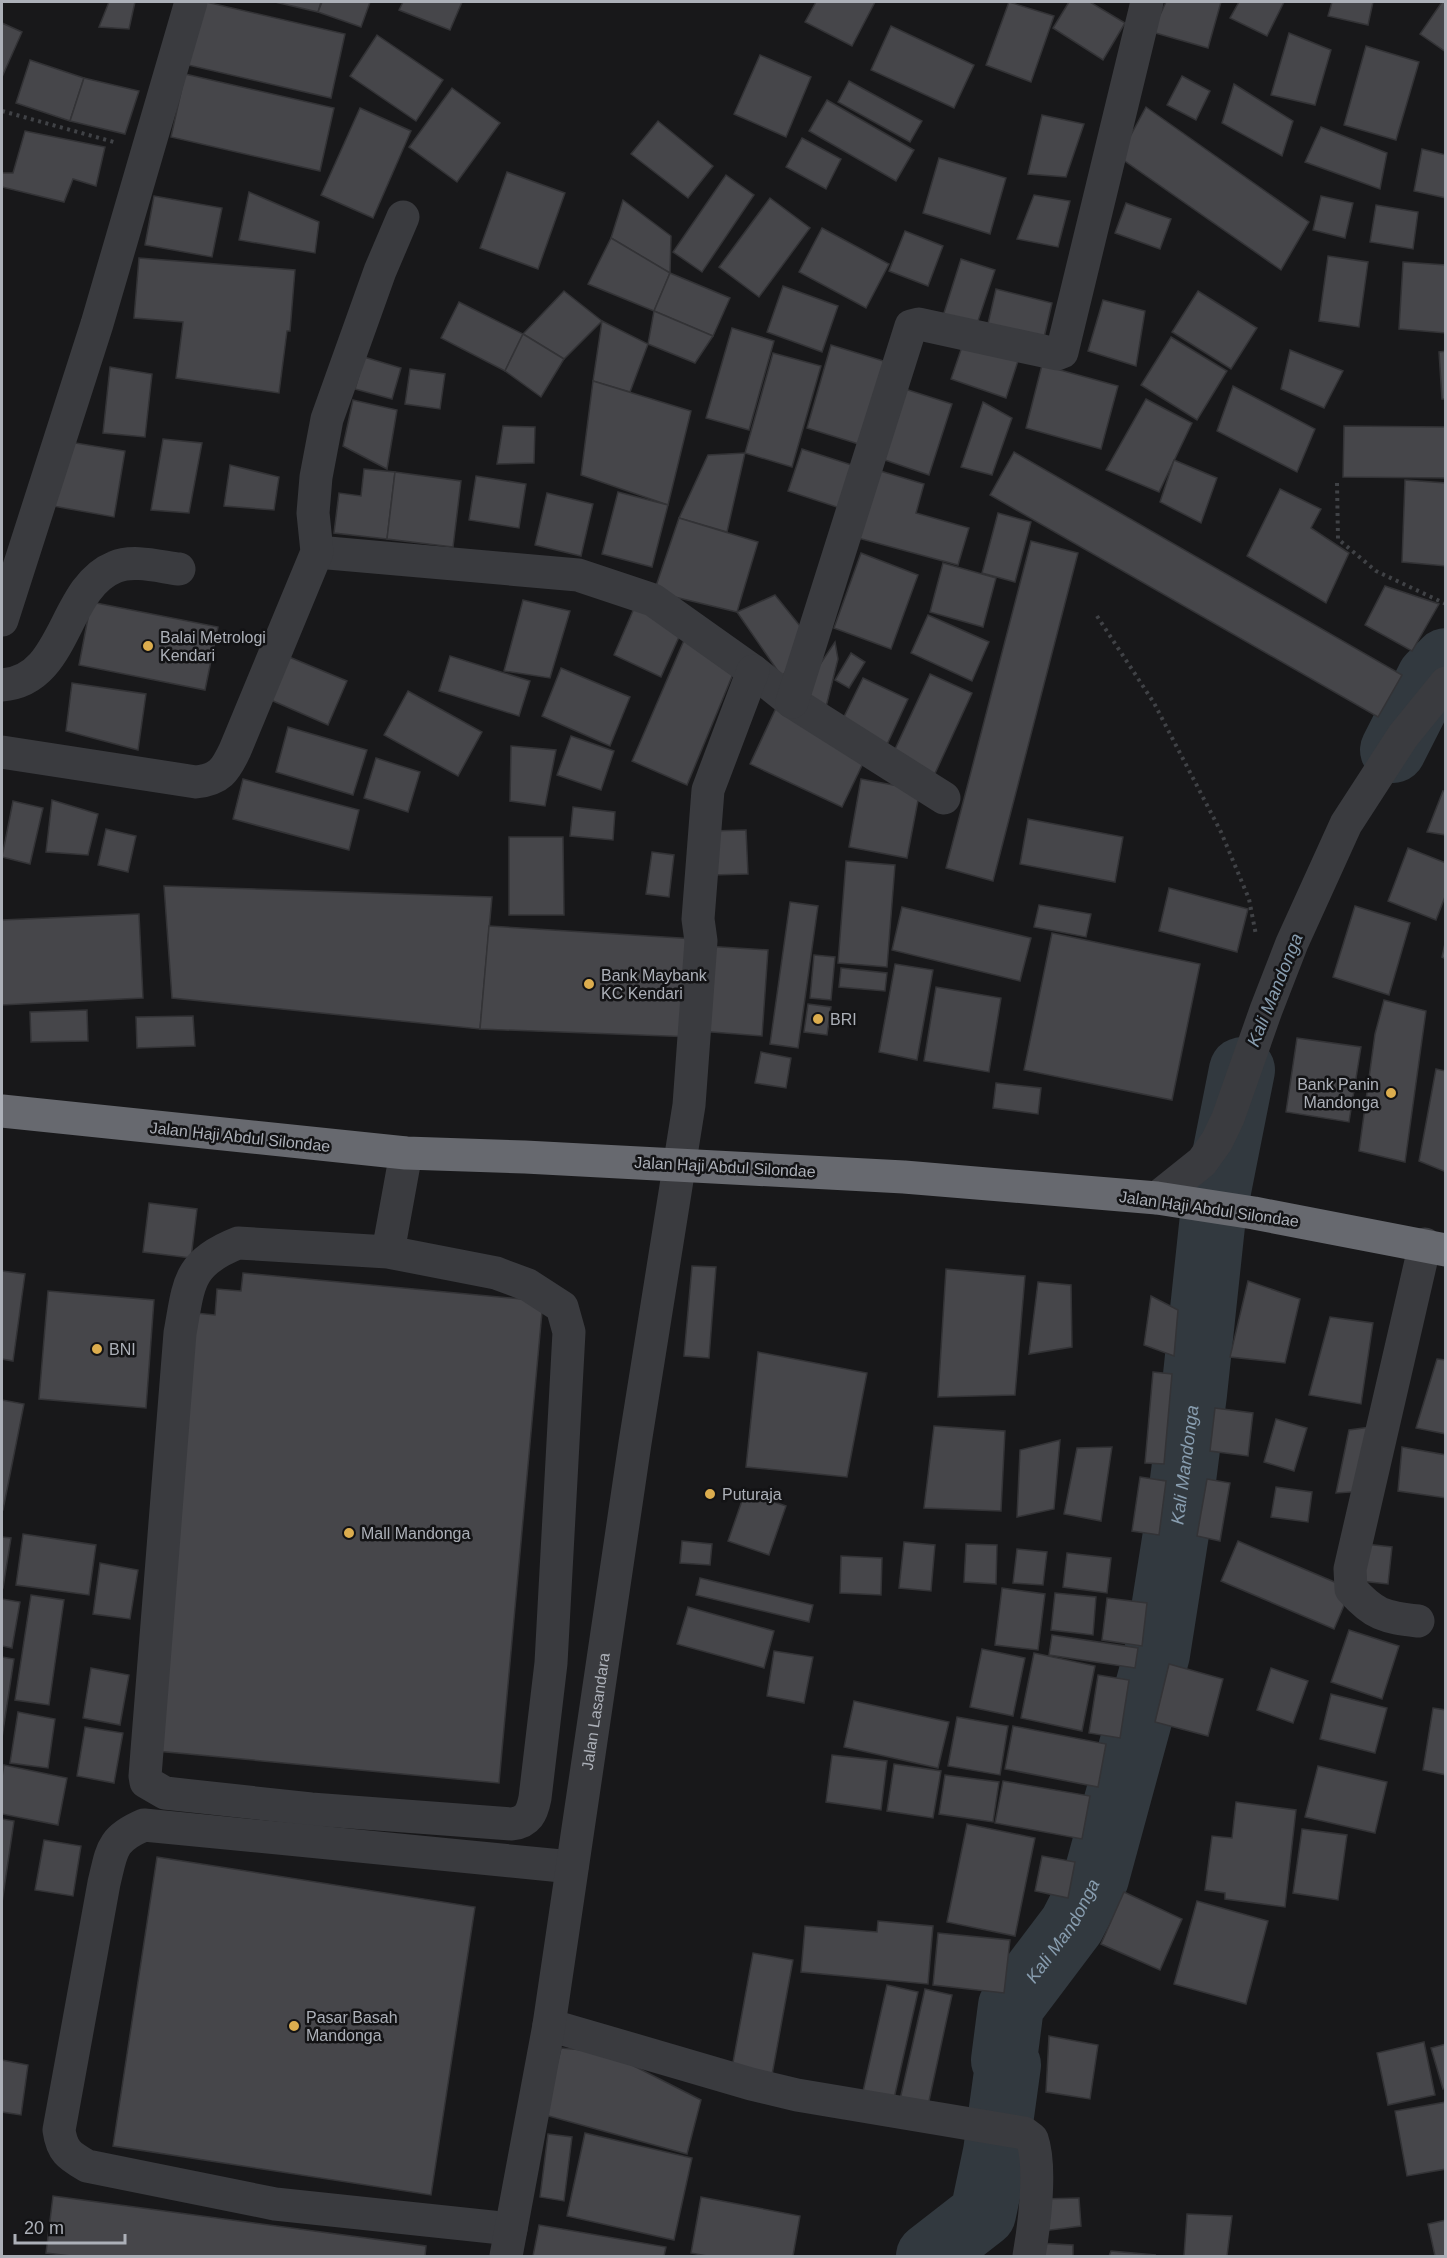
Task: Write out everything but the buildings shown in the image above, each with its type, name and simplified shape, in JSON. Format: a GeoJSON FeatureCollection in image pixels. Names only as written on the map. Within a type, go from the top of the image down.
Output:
{"type":"FeatureCollection","features":[{"type":"Feature","properties":{"kind":"highway","name":"Jalan Haji Abdul Silondae"},"geometry":{"type":"LineString","coordinates":[[2,1111],[406,1153],[678,1164],[904,1177],[1166,1199],[1435,1247]]}},
{"type":"Feature","properties":{"kind":"street"},"geometry":{"type":"LineString","coordinates":[[2,620],[97,324],[191,2]]}},
{"type":"Feature","properties":{"kind":"street"},"geometry":{"type":"LineString","coordinates":[[792,702],[911,326],[919,324],[1057,354],[1062,352],[1146,2]]}},
{"type":"Feature","properties":{"kind":"street"},"geometry":{"type":"LineString","coordinates":[[2,752],[196,782],[216,778],[225,769],[317,552],[313,513],[316,477],[327,419],[380,271],[403,217]]}},
{"type":"Feature","properties":{"kind":"street"},"geometry":{"type":"LineString","coordinates":[[317,552],[578,575],[653,600],[753,671],[792,702],[944,798]]}},
{"type":"Feature","properties":{"kind":"street"},"geometry":{"type":"LineString","coordinates":[[2,685],[22,681],[41,667],[64,633],[84,594],[101,574],[117,566],[138,564],[180,569]]}},
{"type":"Feature","properties":{"kind":"street","name":"Jalan Lasandara"},"geometry":{"type":"LineString","coordinates":[[508,2243],[549,2025],[678,1164],[689,1105],[701,941],[698,919],[708,790],[753,671]]}},
{"type":"Feature","properties":{"kind":"street"},"geometry":{"type":"LineString","coordinates":[[1166,1199],[1202,1161],[1217,1141],[1228,1118],[1292,943],[1346,824],[1403,736],[1446,683]]}},
{"type":"Feature","properties":{"kind":"street"},"geometry":{"type":"LineString","coordinates":[[388,1252],[406,1153]]}},
{"type":"Feature","properties":{"kind":"street"},"geometry":{"type":"LineString","coordinates":[[238,1243],[388,1252],[496,1273],[528,1285],[562,1307],[569,1332],[550,1663],[535,1798],[528,1818],[521,1823],[311,1809],[165,1793],[146,1782],[180,1333],[189,1284],[200,1265],[216,1251],[238,1243]]}},
{"type":"Feature","properties":{"kind":"street"},"geometry":{"type":"LineString","coordinates":[[1418,1621],[1389,1618],[1365,1605],[1351,1590],[1350,1569],[1435,1247]]}},
{"type":"Feature","properties":{"kind":"street"},"geometry":{"type":"LineString","coordinates":[[508,2243],[274,2204],[87,2166],[68,2155],[60,2141],[59,2130],[104,1882],[113,1846],[129,1831],[144,1825],[572,1867]]}},
{"type":"Feature","properties":{"kind":"street"},"geometry":{"type":"LineString","coordinates":[[549,2025],[797,2095],[1023,2133],[1032,2139],[1034,2147],[1035,2217],[1029,2256]]}},
{"type":"Feature","properties":{"kind":"path"},"geometry":{"type":"LineString","coordinates":[[2,111],[147,150]]}},
{"type":"Feature","properties":{"kind":"path"},"geometry":{"type":"LineString","coordinates":[[1336,483],[1338,539],[1376,571],[1446,604]]}},
{"type":"Feature","properties":{"kind":"path"},"geometry":{"type":"LineString","coordinates":[[1097,616],[1154,703],[1221,832],[1249,899],[1257,943]]}},
{"type":"Feature","properties":{"kind":"waterway","name":"Kali Mandonga"},"geometry":{"type":"LineString","coordinates":[[1393,750],[1430,677],[1446,661]]}},
{"type":"Feature","properties":{"kind":"waterway","name":"Kali Mandonga"},"geometry":{"type":"LineString","coordinates":[[929,2256],[983,2214],[996,2152],[1008,2065],[1004,2060],[1011,2006],[1072,1925],[1096,1878],[1157,1654],[1177,1527],[1213,1216],[1242,1070]]}},
{"type":"Feature","properties":{"kind":"place","name":"Balai Metrologi Kendari"},"geometry":{"type":"Point","coordinates":[148,646]}},
{"type":"Feature","properties":{"kind":"place","name":"Bank Maybank KC Kendari"},"geometry":{"type":"Point","coordinates":[589,984]}},
{"type":"Feature","properties":{"kind":"place","name":"BRI"},"geometry":{"type":"Point","coordinates":[818,1019]}},
{"type":"Feature","properties":{"kind":"place","name":"Bank Panin Mandonga"},"geometry":{"type":"Point","coordinates":[1391,1093]}},
{"type":"Feature","properties":{"kind":"place","name":"BNI"},"geometry":{"type":"Point","coordinates":[97,1349]}},
{"type":"Feature","properties":{"kind":"place","name":"Puturaja"},"geometry":{"type":"Point","coordinates":[710,1494]}},
{"type":"Feature","properties":{"kind":"place","name":"Mall Mandonga"},"geometry":{"type":"Point","coordinates":[349,1533]}},
{"type":"Feature","properties":{"kind":"place","name":"Pasar Basah Mandonga"},"geometry":{"type":"Point","coordinates":[294,2026]}}]}
